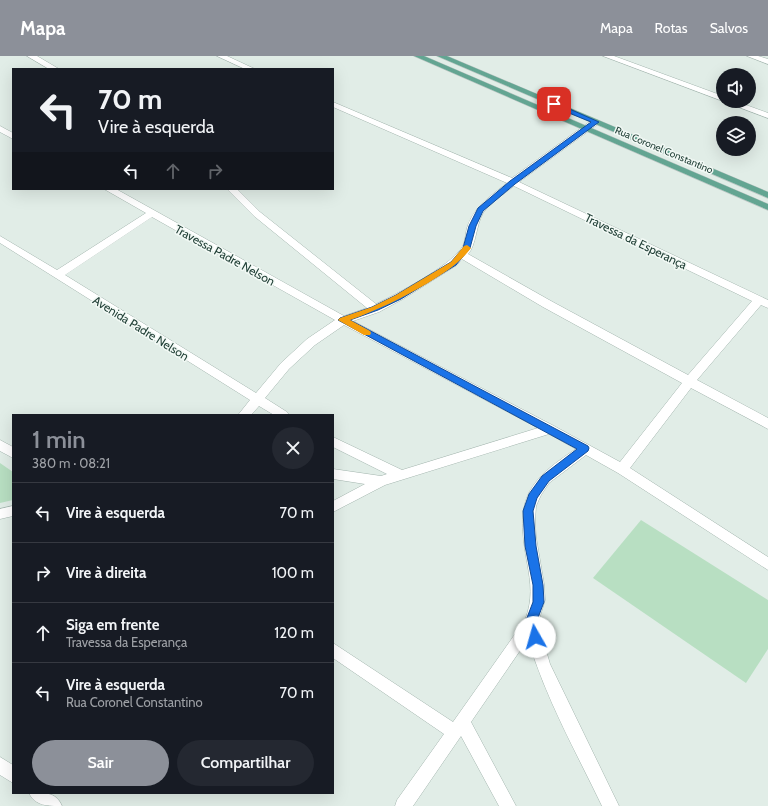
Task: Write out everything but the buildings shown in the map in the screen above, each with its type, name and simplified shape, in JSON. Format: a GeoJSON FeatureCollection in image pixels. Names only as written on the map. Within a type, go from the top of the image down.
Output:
{"type":"FeatureCollection","features":[{"type":"Feature","properties":{"kind":"main road","name":"Rua Coronel Constantino"},"geometry":{"type":"LineString","coordinates":[[418,56],[768,207]]}},
{"type":"Feature","properties":{"kind":"main road","name":"Rua Coronel Constantino"},"geometry":{"type":"LineString","coordinates":[[441,56],[768,195]]}},
{"type":"Feature","properties":{"kind":"main road"},"geometry":{"type":"LineString","coordinates":[[444,67],[458,63]]}},
{"type":"Feature","properties":{"kind":"street"},"geometry":{"type":"LineString","coordinates":[[31,56],[53,68]]}},
{"type":"Feature","properties":{"kind":"street"},"geometry":{"type":"LineString","coordinates":[[221,56],[249,68]]}},
{"type":"Feature","properties":{"kind":"street"},"geometry":{"type":"LineString","coordinates":[[607,56],[716,96]]}},
{"type":"Feature","properties":{"kind":"street"},"geometry":{"type":"LineString","coordinates":[[751,56],[768,62]]}},
{"type":"Feature","properties":{"kind":"street","name":"Travessa da Esperança"},"geometry":{"type":"LineString","coordinates":[[334,104],[513,182],[763,302],[690,381],[622,469]]}},
{"type":"Feature","properties":{"kind":"street"},"geometry":{"type":"LineString","coordinates":[[747,108],[768,116]]}},
{"type":"Feature","properties":{"kind":"street"},"geometry":{"type":"LineString","coordinates":[[245,414],[290,361],[311,342],[342,320],[375,308],[454,263],[467,248],[472,226],[480,210],[513,182],[595,122]]}},
{"type":"Feature","properties":{"kind":"street"},"geometry":{"type":"LineString","coordinates":[[0,129],[12,135]]}},
{"type":"Feature","properties":{"kind":"street","name":"Travessa Padre Nelson"},"geometry":{"type":"LineString","coordinates":[[111,190],[342,320],[550,429],[622,469],[768,564]]}},
{"type":"Feature","properties":{"kind":"street"},"geometry":{"type":"LineString","coordinates":[[233,190],[256,214],[375,308]]}},
{"type":"Feature","properties":{"kind":"street"},"geometry":{"type":"LineString","coordinates":[[57,275],[151,214]]}},
{"type":"Feature","properties":{"kind":"street","name":"Avenida Padre Nelson"},"geometry":{"type":"LineString","coordinates":[[0,239],[281,414]]}},
{"type":"Feature","properties":{"kind":"street"},"geometry":{"type":"LineString","coordinates":[[462,255],[547,304],[768,424]]}},
{"type":"Feature","properties":{"kind":"street"},"geometry":{"type":"LineString","coordinates":[[334,506],[382,481],[550,429]]}},
{"type":"Feature","properties":{"kind":"street"},"geometry":{"type":"LineString","coordinates":[[334,442],[401,475]]}},
{"type":"Feature","properties":{"kind":"street"},"geometry":{"type":"LineString","coordinates":[[0,445],[12,452]]}},
{"type":"Feature","properties":{"kind":"street"},"geometry":{"type":"LineString","coordinates":[[403,806],[531,623],[538,602],[538,585],[530,546],[528,511],[532,496],[545,479],[585,448]]}},
{"type":"Feature","properties":{"kind":"street"},"geometry":{"type":"LineString","coordinates":[[334,474],[382,481]]}},
{"type":"Feature","properties":{"kind":"street"},"geometry":{"type":"LineString","coordinates":[[0,514],[12,511]]}},
{"type":"Feature","properties":{"kind":"street"},"geometry":{"type":"LineString","coordinates":[[531,623],[543,665],[611,806]]}},
{"type":"Feature","properties":{"kind":"street"},"geometry":{"type":"LineString","coordinates":[[334,651],[458,727],[508,806]]}},
{"type":"Feature","properties":{"kind":"street"},"geometry":{"type":"LineString","coordinates":[[0,765],[12,774]]}},
{"type":"Feature","properties":{"kind":"street"},"geometry":{"type":"LineString","coordinates":[[37,794],[54,806]]}},
{"type":"Feature","properties":{"kind":"green space"},"geometry":{"type":"Polygon","coordinates":[[[0,463],[12,471],[12,500],[0,503],[0,463]]]}},
{"type":"Feature","properties":{"kind":"green space"},"geometry":{"type":"Polygon","coordinates":[[[641,520],[768,600],[768,649],[746,683],[593,578],[641,520]]]}},
{"type":"Feature","properties":{"kind":"slow traffic"},"geometry":{"type":"LineString","coordinates":[[367,333],[342,320],[375,308],[399,297],[454,263],[467,248]]}},
{"type":"Feature","properties":{"kind":"route"},"geometry":{"type":"LineString","coordinates":[[535,637],[531,623],[538,602],[538,585],[530,546],[528,511],[532,496],[545,479],[585,448],[342,320],[375,308],[399,297],[454,263],[467,248],[472,226],[480,210],[513,182],[595,122],[554,104]]}}]}
